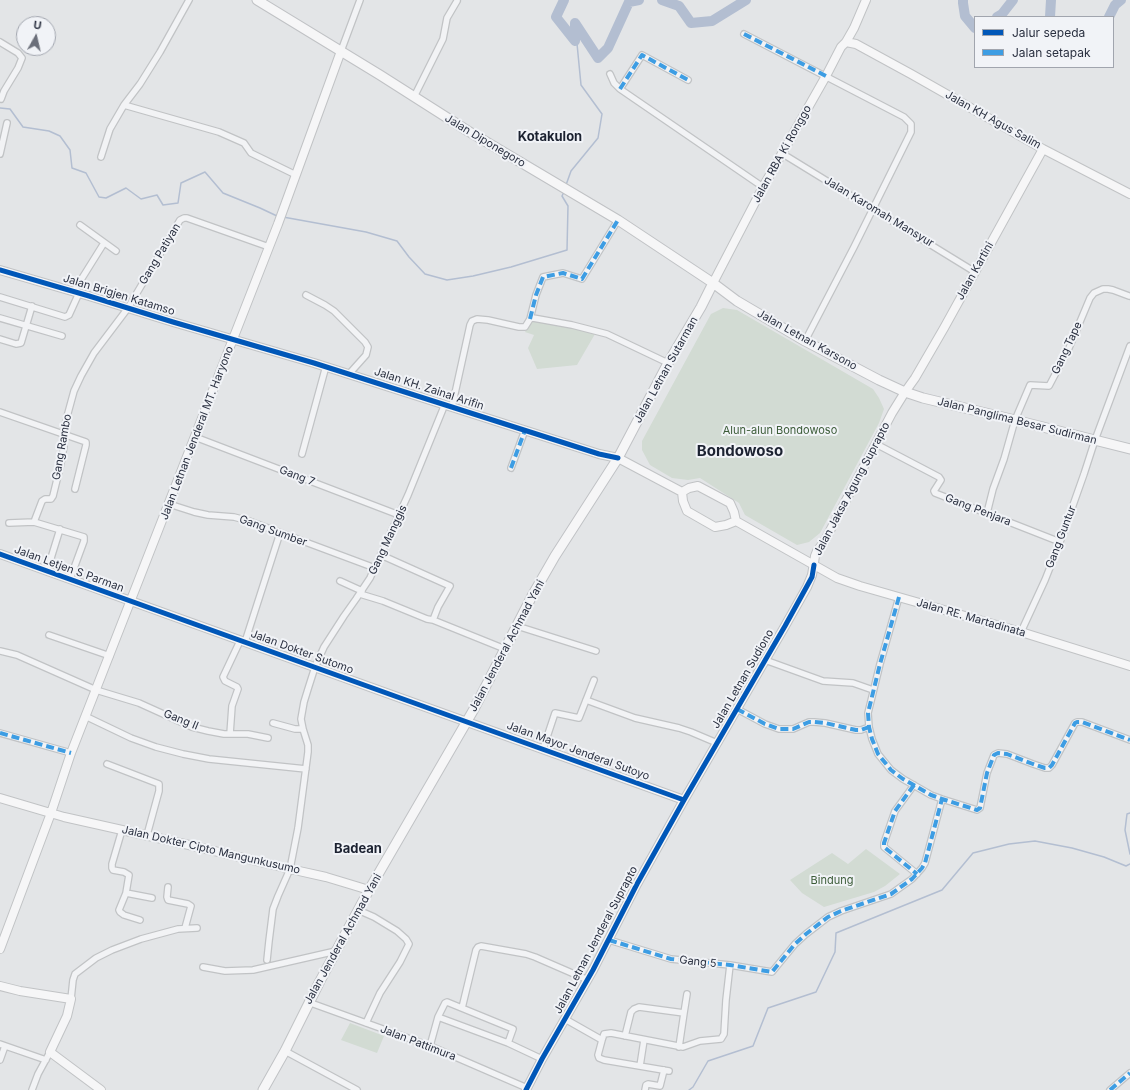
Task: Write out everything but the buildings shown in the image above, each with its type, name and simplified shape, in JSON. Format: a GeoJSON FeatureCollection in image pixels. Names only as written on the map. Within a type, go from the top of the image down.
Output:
{"type":"FeatureCollection","features":[{"type":"Feature","properties":{"kind":"main road","name":"Jalan Diponegoro"},"geometry":{"type":"LineString","coordinates":[[257,0],[468,131],[618,220],[713,282]]}},
{"type":"Feature","properties":{"kind":"main road","name":"Jalan Letnan Karsono"},"geometry":{"type":"LineString","coordinates":[[713,282],[737,301],[805,341],[904,392]]}},
{"type":"Feature","properties":{"kind":"main road","name":"Jalan Letnan Sutarman"},"geometry":{"type":"LineString","coordinates":[[618,458],[668,363],[701,307],[713,282]]}},
{"type":"Feature","properties":{"kind":"main road","name":"Jalan Panglima Besar Sudirman"},"geometry":{"type":"LineString","coordinates":[[904,392],[1130,449]]}},
{"type":"Feature","properties":{"kind":"main road","name":"Jalan Jenderal Achmad Yani"},"geometry":{"type":"LineString","coordinates":[[264,1090],[285,1051],[308,1002],[369,890],[466,721],[532,596],[555,556],[618,458]]}},
{"type":"Feature","properties":{"kind":"street"},"geometry":{"type":"LineString","coordinates":[[101,157],[110,129],[124,105],[140,84],[189,0]]}},
{"type":"Feature","properties":{"kind":"street"},"geometry":{"type":"LineString","coordinates":[[341,52],[360,0]]}},
{"type":"Feature","properties":{"kind":"street","name":"Jalan RBA Ki Ronggo"},"geometry":{"type":"LineString","coordinates":[[713,282],[841,47],[846,42],[854,28],[866,0]]}},
{"type":"Feature","properties":{"kind":"street"},"geometry":{"type":"LineString","coordinates":[[414,97],[443,39],[447,18],[457,1]]}},
{"type":"Feature","properties":{"kind":"street"},"geometry":{"type":"LineString","coordinates":[[854,28],[856,44]]}},
{"type":"Feature","properties":{"kind":"street"},"geometry":{"type":"LineString","coordinates":[[744,34],[904,117],[911,124],[911,132],[805,341]]}},
{"type":"Feature","properties":{"kind":"street"},"geometry":{"type":"LineString","coordinates":[[0,42],[18,52],[22,58],[1,99]]}},
{"type":"Feature","properties":{"kind":"street","name":"Jalan KH Agus Salim"},"geometry":{"type":"LineString","coordinates":[[846,42],[856,44],[1043,149],[1130,194]]}},
{"type":"Feature","properties":{"kind":"street","name":"Jalan Letnan Jenderal MT. Haryono"},"geometry":{"type":"LineString","coordinates":[[0,949],[51,813],[85,716],[110,656],[278,224],[341,52]]}},
{"type":"Feature","properties":{"kind":"street"},"geometry":{"type":"LineString","coordinates":[[620,89],[642,55],[688,80]]}},
{"type":"Feature","properties":{"kind":"street"},"geometry":{"type":"LineString","coordinates":[[610,74],[614,83],[620,89],[764,187]]}},
{"type":"Feature","properties":{"kind":"street"},"geometry":{"type":"LineString","coordinates":[[124,105],[219,132],[244,143],[251,153],[296,175]]}},
{"type":"Feature","properties":{"kind":"street"},"geometry":{"type":"LineString","coordinates":[[0,154],[7,123]]}},
{"type":"Feature","properties":{"kind":"street","name":"Jalan Kartini"},"geometry":{"type":"LineString","coordinates":[[892,412],[922,366],[1043,149]]}},
{"type":"Feature","properties":{"kind":"street","name":"Jalan Karomah Mansyur"},"geometry":{"type":"LineString","coordinates":[[783,154],[975,272]]}},
{"type":"Feature","properties":{"kind":"street","name":"Gang Patiyan"},"geometry":{"type":"LineString","coordinates":[[128,308],[182,219],[187,218],[269,247]]}},
{"type":"Feature","properties":{"kind":"street"},"geometry":{"type":"LineString","coordinates":[[618,220],[582,279],[563,273],[543,277],[536,295],[530,319],[534,318],[572,325],[607,334],[668,363]]}},
{"type":"Feature","properties":{"kind":"street"},"geometry":{"type":"LineString","coordinates":[[80,225],[116,251]]}},
{"type":"Feature","properties":{"kind":"street"},"geometry":{"type":"LineString","coordinates":[[0,297],[66,317],[69,315],[76,292],[104,243]]}},
{"type":"Feature","properties":{"kind":"street","name":"Jalan Brigjen Katamso"},"geometry":{"type":"LineString","coordinates":[[0,270],[233,339]]}},
{"type":"Feature","properties":{"kind":"street","name":"Gang Tape"},"geometry":{"type":"LineString","coordinates":[[1015,420],[1030,385],[1049,386],[1092,295],[1099,291],[1108,289],[1130,295]]}},
{"type":"Feature","properties":{"kind":"street"},"geometry":{"type":"LineString","coordinates":[[306,295],[334,311],[365,342],[368,347],[366,355],[349,374]]}},
{"type":"Feature","properties":{"kind":"street"},"geometry":{"type":"LineString","coordinates":[[0,339],[16,344],[21,343],[32,306]]}},
{"type":"Feature","properties":{"kind":"street","name":"Gang Rambo"},"geometry":{"type":"LineString","coordinates":[[34,522],[42,501],[45,499],[52,499],[53,496],[63,452],[63,434],[74,391],[94,352],[128,308]]}},
{"type":"Feature","properties":{"kind":"street"},"geometry":{"type":"LineString","coordinates":[[0,318],[62,336]]}},
{"type":"Feature","properties":{"kind":"street","name":"Gang Manggis"},"geometry":{"type":"LineString","coordinates":[[268,960],[273,909],[290,868],[298,828],[308,752],[308,744],[303,728],[303,709],[315,668],[324,647],[370,578],[449,406],[472,321],[480,319],[522,328],[526,326],[530,319]]}},
{"type":"Feature","properties":{"kind":"street","name":"Jalan KH. Zainal Arifin"},"geometry":{"type":"LineString","coordinates":[[233,339],[326,366],[599,454],[618,458],[682,492]]}},
{"type":"Feature","properties":{"kind":"street","name":"Gang Guntur"},"geometry":{"type":"LineString","coordinates":[[1021,632],[1045,580],[1060,542],[1095,440],[1130,346]]}},
{"type":"Feature","properties":{"kind":"street"},"geometry":{"type":"LineString","coordinates":[[302,454],[326,366]]}},
{"type":"Feature","properties":{"kind":"street","name":"Jalan Jaksa Agung Suprapto"},"geometry":{"type":"LineString","coordinates":[[814,565],[817,551],[824,542],[892,412]]}},
{"type":"Feature","properties":{"kind":"street"},"geometry":{"type":"LineString","coordinates":[[1,415],[84,440],[86,443],[75,489]]}},
{"type":"Feature","properties":{"kind":"street"},"geometry":{"type":"LineString","coordinates":[[987,513],[1015,420]]}},
{"type":"Feature","properties":{"kind":"street"},"geometry":{"type":"LineString","coordinates":[[511,468],[525,430]]}},
{"type":"Feature","properties":{"kind":"street","name":"Gang 7"},"geometry":{"type":"LineString","coordinates":[[195,437],[399,515]]}},
{"type":"Feature","properties":{"kind":"street","name":"Gang Penjara"},"geometry":{"type":"LineString","coordinates":[[876,444],[940,477],[941,480],[934,491],[935,493],[1060,542]]}},
{"type":"Feature","properties":{"kind":"street"},"geometry":{"type":"LineString","coordinates":[[698,486],[730,503],[736,521],[715,527],[687,511],[683,501],[682,492],[689,488],[698,486]]}},
{"type":"Feature","properties":{"kind":"street","name":"Gang Sumber"},"geometry":{"type":"LineString","coordinates":[[169,504],[208,515],[249,521],[375,568]]}},
{"type":"Feature","properties":{"kind":"street","name":"Jalan RE. Martadinata"},"geometry":{"type":"LineString","coordinates":[[736,521],[837,578],[1021,632],[1130,666]]}},
{"type":"Feature","properties":{"kind":"street"},"geometry":{"type":"LineString","coordinates":[[9,523],[34,522],[83,536],[85,538],[70,580]]}},
{"type":"Feature","properties":{"kind":"street"},"geometry":{"type":"LineString","coordinates":[[47,571],[60,529]]}},
{"type":"Feature","properties":{"kind":"street"},"geometry":{"type":"LineString","coordinates":[[230,734],[232,706],[238,689],[225,681],[223,677],[242,641],[280,533]]}},
{"type":"Feature","properties":{"kind":"street","name":"Jalan Letjen S Parman"},"geometry":{"type":"LineString","coordinates":[[0,554],[130,602]]}},
{"type":"Feature","properties":{"kind":"street"},"geometry":{"type":"LineString","coordinates":[[381,555],[450,586],[438,607],[433,620]]}},
{"type":"Feature","properties":{"kind":"street","name":"Jalan Letnan Sudiono"},"geometry":{"type":"LineString","coordinates":[[684,800],[807,587],[814,565]]}},
{"type":"Feature","properties":{"kind":"street"},"geometry":{"type":"LineString","coordinates":[[340,581],[361,593],[505,649]]}},
{"type":"Feature","properties":{"kind":"street"},"geometry":{"type":"LineString","coordinates":[[899,597],[873,690],[868,713],[869,727],[878,754],[892,770],[914,785],[942,799],[977,810],[980,808],[987,774],[994,755],[998,753],[1007,754],[1033,764],[1049,768],[1074,724],[1077,722],[1082,722],[1130,740]]}},
{"type":"Feature","properties":{"kind":"street","name":"Jalan Dokter Sutomo"},"geometry":{"type":"LineString","coordinates":[[130,602],[466,721]]}},
{"type":"Feature","properties":{"kind":"street"},"geometry":{"type":"LineString","coordinates":[[517,626],[596,651]]}},
{"type":"Feature","properties":{"kind":"street"},"geometry":{"type":"LineString","coordinates":[[49,635],[110,656]]}},
{"type":"Feature","properties":{"kind":"street","name":"Gang II"},"geometry":{"type":"LineString","coordinates":[[0,651],[17,655],[96,690],[139,703],[192,726],[208,731],[230,734],[248,734],[268,738]]}},
{"type":"Feature","properties":{"kind":"street"},"geometry":{"type":"LineString","coordinates":[[765,660],[823,681],[853,683],[873,690]]}},
{"type":"Feature","properties":{"kind":"street"},"geometry":{"type":"LineString","coordinates":[[543,749],[555,713],[579,718],[594,680]]}},
{"type":"Feature","properties":{"kind":"street"},"geometry":{"type":"LineString","coordinates":[[586,700],[635,718],[679,728],[717,743]]}},
{"type":"Feature","properties":{"kind":"street"},"geometry":{"type":"LineString","coordinates":[[737,709],[765,724],[779,729],[793,729],[809,722],[825,723],[856,730],[869,727]]}},
{"type":"Feature","properties":{"kind":"street"},"geometry":{"type":"LineString","coordinates":[[85,716],[156,748],[209,759],[306,769]]}},
{"type":"Feature","properties":{"kind":"street","name":"Jalan Mayor Jenderal Sutoyo"},"geometry":{"type":"LineString","coordinates":[[466,721],[684,800]]}},
{"type":"Feature","properties":{"kind":"street"},"geometry":{"type":"LineString","coordinates":[[273,724],[295,729],[303,728]]}},
{"type":"Feature","properties":{"kind":"street"},"geometry":{"type":"LineString","coordinates":[[0,733],[71,753]]}},
{"type":"Feature","properties":{"kind":"street"},"geometry":{"type":"LineString","coordinates":[[107,764],[158,784],[159,791],[146,835]]}},
{"type":"Feature","properties":{"kind":"street"},"geometry":{"type":"LineString","coordinates":[[914,785],[895,811],[884,847],[917,874],[925,863],[942,799]]}},
{"type":"Feature","properties":{"kind":"street","name":"Jalan Dokter Cipto Mangunkusumo"},"geometry":{"type":"LineString","coordinates":[[0,798],[51,813],[290,868],[369,890]]}},
{"type":"Feature","properties":{"kind":"street","name":"Jalan Letnan Jenderal Suprapto"},"geometry":{"type":"LineString","coordinates":[[526,1089],[588,980],[637,884],[684,800]]}},
{"type":"Feature","properties":{"kind":"street"},"geometry":{"type":"LineString","coordinates":[[122,830],[111,867],[113,870],[124,872],[129,875],[126,893],[120,912],[124,915],[140,920]]}},
{"type":"Feature","properties":{"kind":"street","name":"Gang 5"},"geometry":{"type":"LineString","coordinates":[[609,940],[670,959],[752,968],[769,973],[775,969],[795,944],[828,917],[890,894],[917,874]]}},
{"type":"Feature","properties":{"kind":"street"},"geometry":{"type":"LineString","coordinates":[[168,887],[168,900],[188,904],[190,906],[185,928]]}},
{"type":"Feature","properties":{"kind":"street"},"geometry":{"type":"LineString","coordinates":[[126,893],[152,898]]}},
{"type":"Feature","properties":{"kind":"street"},"geometry":{"type":"LineString","coordinates":[[358,910],[374,917],[397,931],[409,944],[400,962],[380,993],[366,1023]]}},
{"type":"Feature","properties":{"kind":"street"},"geometry":{"type":"LineString","coordinates":[[32,1090],[66,1016],[71,999],[75,974],[96,958],[125,944],[185,928],[197,928]]}},
{"type":"Feature","properties":{"kind":"street"},"geometry":{"type":"LineString","coordinates":[[462,1008],[476,950],[481,946],[526,954],[588,980]]}},
{"type":"Feature","properties":{"kind":"street"},"geometry":{"type":"LineString","coordinates":[[204,967],[225,971],[253,970],[334,955]]}},
{"type":"Feature","properties":{"kind":"street"},"geometry":{"type":"LineString","coordinates":[[645,1090],[646,1085],[648,1084],[660,1086],[667,1070],[599,1058],[598,1055],[604,1034],[607,1033],[625,1036],[678,1047],[683,1047],[700,1041],[721,1038],[723,1036],[730,965]]}},
{"type":"Feature","properties":{"kind":"street"},"geometry":{"type":"LineString","coordinates":[[0,986],[20,991],[71,999]]}},
{"type":"Feature","properties":{"kind":"street"},"geometry":{"type":"LineString","coordinates":[[678,1047],[687,994]]}},
{"type":"Feature","properties":{"kind":"street","name":"Jalan Pattimura"},"geometry":{"type":"LineString","coordinates":[[308,1002],[430,1046],[526,1089]]}},
{"type":"Feature","properties":{"kind":"street"},"geometry":{"type":"LineString","coordinates":[[430,1046],[438,1017],[445,1003],[447,1002],[513,1029],[508,1043]]}},
{"type":"Feature","properties":{"kind":"street"},"geometry":{"type":"LineString","coordinates":[[625,1036],[631,1012],[639,1007],[684,1013]]}},
{"type":"Feature","properties":{"kind":"street"},"geometry":{"type":"LineString","coordinates":[[438,1017],[508,1043],[542,1059]]}},
{"type":"Feature","properties":{"kind":"street"},"geometry":{"type":"LineString","coordinates":[[565,1019],[602,1040]]}},
{"type":"Feature","properties":{"kind":"street"},"geometry":{"type":"LineString","coordinates":[[640,1066],[644,1040]]}},
{"type":"Feature","properties":{"kind":"street"},"geometry":{"type":"LineString","coordinates":[[0,1060],[3,1045],[46,1060]]}},
{"type":"Feature","properties":{"kind":"street"},"geometry":{"type":"LineString","coordinates":[[285,1051],[357,1090]]}},
{"type":"Feature","properties":{"kind":"street"},"geometry":{"type":"LineString","coordinates":[[50,1052],[101,1090]]}},
{"type":"Feature","properties":{"kind":"street"},"geometry":{"type":"LineString","coordinates":[[1110,1090],[1130,1073]]}},
{"type":"Feature","properties":{"kind":"green space","name":"Alun-alun Bondowoso"},"geometry":{"type":"Polygon","coordinates":[[[723,308],[737,310],[873,389],[884,409],[879,423],[820,533],[809,542],[797,545],[745,515],[739,503],[700,478],[688,480],[672,478],[650,465],[642,450],[642,441],[711,314],[723,308]]]}},
{"type":"Feature","properties":{"kind":"green space"},"geometry":{"type":"Polygon","coordinates":[[[530,321],[563,323],[595,334],[577,365],[537,369],[528,348],[534,335],[525,332],[530,321]]]}},
{"type":"Feature","properties":{"kind":"green space","name":"Bindung"},"geometry":{"type":"Polygon","coordinates":[[[866,849],[900,874],[885,886],[874,892],[824,907],[802,893],[790,880],[832,853],[848,864],[866,849]]]}},
{"type":"Feature","properties":{"kind":"green space"},"geometry":{"type":"Polygon","coordinates":[[[350,1023],[384,1036],[377,1053],[341,1040],[350,1023]]]}},
{"type":"Feature","properties":{"kind":"waterway"},"geometry":{"type":"LineString","coordinates":[[564,0],[556,17],[575,41],[575,23],[598,58],[608,48],[629,2],[639,0]]}},
{"type":"Feature","properties":{"kind":"waterway"},"geometry":{"type":"LineString","coordinates":[[662,0],[679,6],[691,23],[712,21],[746,0]]}},
{"type":"Feature","properties":{"kind":"waterway"},"geometry":{"type":"LineString","coordinates":[[963,0],[965,16],[974,27]]}},
{"type":"Feature","properties":{"kind":"waterway"},"geometry":{"type":"LineString","coordinates":[[999,16],[1013,0]]}},
{"type":"Feature","properties":{"kind":"waterway"},"geometry":{"type":"LineString","coordinates":[[1050,16],[1051,0]]}},
{"type":"Feature","properties":{"kind":"waterway"},"geometry":{"type":"LineString","coordinates":[[1110,16],[1115,5],[1121,0]]}},
{"type":"Feature","properties":{"kind":"waterway"},"geometry":{"type":"LineString","coordinates":[[566,185],[571,171],[598,138],[602,114],[581,85],[575,23]]}},
{"type":"Feature","properties":{"kind":"waterway"},"geometry":{"type":"LineString","coordinates":[[0,108],[10,109],[23,127],[49,131],[60,136],[70,150],[72,168],[86,173],[99,197],[106,198],[126,188],[141,199],[157,195],[163,205],[178,203],[181,183],[205,172],[223,193],[277,216]]}},
{"type":"Feature","properties":{"kind":"waterway"},"geometry":{"type":"LineString","coordinates":[[283,217],[366,232],[397,241],[409,257],[425,274],[447,280],[473,276],[511,267],[567,250],[568,206],[562,196],[564,192]]}},
{"type":"Feature","properties":{"kind":"waterway"},"geometry":{"type":"LineString","coordinates":[[1130,813],[1127,814],[1125,830],[1130,854]]}},
{"type":"Feature","properties":{"kind":"waterway"},"geometry":{"type":"LineString","coordinates":[[689,1090],[693,1087],[708,1061],[753,1046],[768,1008],[816,992],[835,952],[836,933],[942,890],[973,853],[1009,844],[1035,841],[1072,848],[1104,857],[1126,866],[1130,864]]}},
{"type":"Feature","properties":{"kind":"marked path"},"geometry":{"type":"LineString","coordinates":[[744,34],[826,76]]}},
{"type":"Feature","properties":{"kind":"marked path"},"geometry":{"type":"LineString","coordinates":[[620,89],[642,55],[688,80]]}},
{"type":"Feature","properties":{"kind":"marked path"},"geometry":{"type":"LineString","coordinates":[[530,319],[536,295],[543,277],[563,273],[582,279],[618,220]]}},
{"type":"Feature","properties":{"kind":"marked path"},"geometry":{"type":"LineString","coordinates":[[511,468],[525,430]]}},
{"type":"Feature","properties":{"kind":"marked path"},"geometry":{"type":"LineString","coordinates":[[899,597],[868,713],[869,727],[878,754],[891,770],[903,779],[931,795],[977,810],[980,808],[987,773],[994,755],[998,753],[1007,754],[1033,764],[1049,768],[1077,722],[1082,722],[1130,740]]}},
{"type":"Feature","properties":{"kind":"marked path"},"geometry":{"type":"LineString","coordinates":[[737,709],[765,724],[779,729],[793,729],[809,722],[825,723],[856,730],[869,727]]}},
{"type":"Feature","properties":{"kind":"marked path"},"geometry":{"type":"LineString","coordinates":[[0,733],[71,753]]}},
{"type":"Feature","properties":{"kind":"marked path"},"geometry":{"type":"LineString","coordinates":[[914,785],[895,811],[884,847],[917,874]]}},
{"type":"Feature","properties":{"kind":"marked path"},"geometry":{"type":"LineString","coordinates":[[609,940],[671,959],[730,965],[772,972],[795,944],[828,917],[891,894],[912,879],[925,863],[942,799]]}},
{"type":"Feature","properties":{"kind":"marked path"},"geometry":{"type":"LineString","coordinates":[[1110,1090],[1130,1073]]}},
{"type":"Feature","properties":{"kind":"cycle path"},"geometry":{"type":"LineString","coordinates":[[0,270],[314,363],[599,454],[618,458]]}},
{"type":"Feature","properties":{"kind":"cycle path"},"geometry":{"type":"LineString","coordinates":[[0,554],[684,800]]}},
{"type":"Feature","properties":{"kind":"cycle path"},"geometry":{"type":"LineString","coordinates":[[526,1090],[593,970],[637,884],[812,577],[814,565]]}},
{"type":"Feature","properties":{"kind":"district","name":"Kotakulon"},"geometry":{"type":"Point","coordinates":[550,137]}},
{"type":"Feature","properties":{"kind":"district","name":"Bondowoso"},"geometry":{"type":"Point","coordinates":[740,451]}},
{"type":"Feature","properties":{"kind":"district","name":"Badean"},"geometry":{"type":"Point","coordinates":[358,849]}}]}
